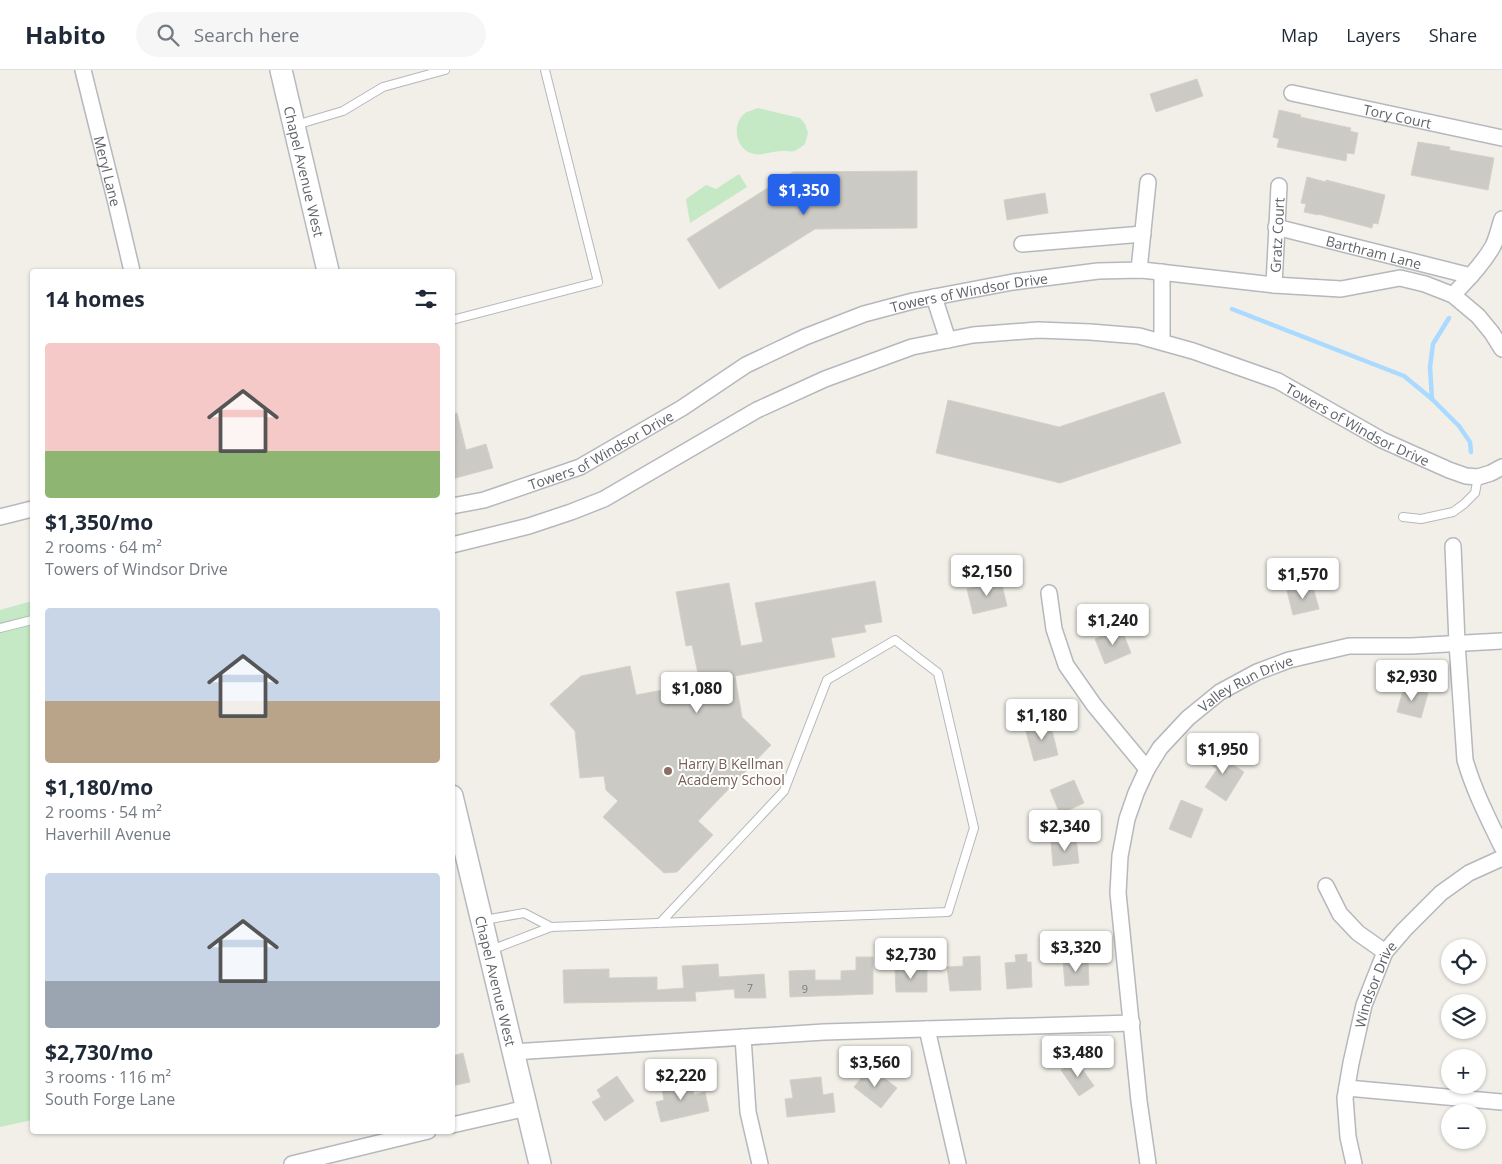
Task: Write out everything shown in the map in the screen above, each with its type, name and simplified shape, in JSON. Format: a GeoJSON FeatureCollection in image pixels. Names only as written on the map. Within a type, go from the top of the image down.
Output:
{"type":"FeatureCollection","features":[{"type":"Feature","properties":{"kind":"main road","name":"Chapel Avenue West"},"geometry":{"type":"LineString","coordinates":[[281,70],[328,269]]}},
{"type":"Feature","properties":{"kind":"main road","name":"Chapel Avenue West"},"geometry":{"type":"LineString","coordinates":[[455,808],[540,1164]]}},
{"type":"Feature","properties":{"kind":"street","name":"Meryl Lane"},"geometry":{"type":"LineString","coordinates":[[83,70],[132,269]]}},
{"type":"Feature","properties":{"kind":"street","name":"Tory Court"},"geometry":{"type":"LineString","coordinates":[[1292,92],[1502,138]]}},
{"type":"Feature","properties":{"kind":"street"},"geometry":{"type":"LineString","coordinates":[[1139,270],[1148,182]]}},
{"type":"Feature","properties":{"kind":"street","name":"Gratz Court"},"geometry":{"type":"LineString","coordinates":[[1274,285],[1279,186]]}},
{"type":"Feature","properties":{"kind":"street"},"geometry":{"type":"LineString","coordinates":[[1453,295],[1498,244],[1502,219]]}},
{"type":"Feature","properties":{"kind":"street","name":"Barthram Lane"},"geometry":{"type":"LineString","coordinates":[[1276,227],[1471,276]]}},
{"type":"Feature","properties":{"kind":"street"},"geometry":{"type":"LineString","coordinates":[[1022,244],[1143,234]]}},
{"type":"Feature","properties":{"kind":"street","name":"Towers of Windsor Drive"},"geometry":{"type":"LineString","coordinates":[[455,505],[484,500],[580,468],[682,408],[746,365],[797,341],[864,314],[913,301],[1013,282],[1098,270],[1139,270],[1274,285],[1342,289],[1400,278],[1425,284],[1453,295],[1478,316],[1502,349]]}},
{"type":"Feature","properties":{"kind":"street"},"geometry":{"type":"LineString","coordinates":[[1162,272],[1162,342]]}},
{"type":"Feature","properties":{"kind":"street"},"geometry":{"type":"LineString","coordinates":[[934,297],[948,340]]}},
{"type":"Feature","properties":{"kind":"street","name":"Towers of Windsor Drive"},"geometry":{"type":"LineString","coordinates":[[455,544],[529,526],[604,499],[757,410],[833,376],[912,348],[973,336],[1038,330],[1139,336],[1193,351],[1278,381],[1382,440],[1449,470],[1466,476],[1478,477]]}},
{"type":"Feature","properties":{"kind":"street"},"geometry":{"type":"LineString","coordinates":[[1478,477],[1502,467]]}},
{"type":"Feature","properties":{"kind":"street"},"geometry":{"type":"LineString","coordinates":[[0,517],[30,510]]}},
{"type":"Feature","properties":{"kind":"street"},"geometry":{"type":"LineString","coordinates":[[1453,546],[1457,643],[1466,760],[1470,778],[1502,846]]}},
{"type":"Feature","properties":{"kind":"street"},"geometry":{"type":"LineString","coordinates":[[1049,593],[1054,629],[1066,665],[1094,705],[1147,769]]}},
{"type":"Feature","properties":{"kind":"street","name":"Valley Run Drive"},"geometry":{"type":"LineString","coordinates":[[1148,1164],[1139,1101],[1118,893],[1120,856],[1127,819],[1147,769],[1160,748],[1188,718],[1220,692],[1256,672],[1288,660],[1349,646],[1411,646],[1502,640]]}},
{"type":"Feature","properties":{"kind":"street","name":"Windsor Drive"},"geometry":{"type":"LineString","coordinates":[[1354,1164],[1348,1137],[1345,1098],[1364,1005],[1385,952],[1441,893],[1469,873],[1502,858]]}},
{"type":"Feature","properties":{"kind":"street"},"geometry":{"type":"LineString","coordinates":[[1326,886],[1340,914],[1358,933],[1385,952]]}},
{"type":"Feature","properties":{"kind":"street"},"geometry":{"type":"LineString","coordinates":[[514,1052],[824,1032],[1132,1024]]}},
{"type":"Feature","properties":{"kind":"street"},"geometry":{"type":"LineString","coordinates":[[927,1029],[958,1164]]}},
{"type":"Feature","properties":{"kind":"street"},"geometry":{"type":"LineString","coordinates":[[743,1037],[748,1112],[760,1164]]}},
{"type":"Feature","properties":{"kind":"street"},"geometry":{"type":"LineString","coordinates":[[1347,1088],[1502,1102]]}},
{"type":"Feature","properties":{"kind":"street"},"geometry":{"type":"LineString","coordinates":[[455,1124],[526,1108]]}},
{"type":"Feature","properties":{"kind":"street"},"geometry":{"type":"LineString","coordinates":[[292,1164],[344,1158],[419,1134]]}},
{"type":"Feature","properties":{"kind":"lane"},"geometry":{"type":"LineString","coordinates":[[294,126],[343,111],[383,86],[445,70]]}},
{"type":"Feature","properties":{"kind":"lane"},"geometry":{"type":"LineString","coordinates":[[455,319],[598,282],[544,70]]}},
{"type":"Feature","properties":{"kind":"lane"},"geometry":{"type":"LineString","coordinates":[[1403,517],[1420,519],[1454,512],[1475,493],[1478,477]]}},
{"type":"Feature","properties":{"kind":"lane"},"geometry":{"type":"LineString","coordinates":[[0,628],[30,620]]}},
{"type":"Feature","properties":{"kind":"lane"},"geometry":{"type":"LineString","coordinates":[[490,951],[551,927],[660,923],[948,912],[974,828],[938,673],[895,640],[827,680],[784,791],[660,923]]}},
{"type":"Feature","properties":{"kind":"lane"},"geometry":{"type":"LineString","coordinates":[[482,920],[524,913],[551,927]]}},
{"type":"Feature","properties":{"kind":"green space"},"geometry":{"type":"Polygon","coordinates":[[[758,108],[800,118],[805,124],[808,133],[805,144],[793,151],[778,151],[764,154],[748,152],[739,143],[737,137],[738,125],[744,114],[758,108]]]}},
{"type":"Feature","properties":{"kind":"green space"},"geometry":{"type":"Polygon","coordinates":[[[739,174],[747,187],[690,223],[686,199],[706,185],[716,189],[739,174]]]}},
{"type":"Feature","properties":{"kind":"green space"},"geometry":{"type":"Polygon","coordinates":[[[30,602],[30,1120],[0,1127],[0,610],[30,602]]]}},
{"type":"Feature","properties":{"kind":"building"},"geometry":{"type":"Polygon","coordinates":[[[1197,79],[1203,96],[1156,112],[1150,94],[1197,79]]]}},
{"type":"Feature","properties":{"kind":"building"},"geometry":{"type":"Polygon","coordinates":[[[1279,110],[1301,115],[1300,117],[1351,128],[1350,131],[1358,133],[1354,154],[1347,153],[1346,161],[1277,147],[1279,139],[1273,137],[1279,110]]]}},
{"type":"Feature","properties":{"kind":"building"},"geometry":{"type":"Polygon","coordinates":[[[1418,142],[1450,147],[1449,150],[1494,158],[1488,190],[1411,175],[1418,142]]]}},
{"type":"Feature","properties":{"kind":"building"},"geometry":{"type":"Polygon","coordinates":[[[917,171],[917,228],[815,229],[719,289],[687,239],[793,172],[917,171]]]}},
{"type":"Feature","properties":{"kind":"building"},"geometry":{"type":"Polygon","coordinates":[[[1307,177],[1385,195],[1378,224],[1373,223],[1372,228],[1304,212],[1306,204],[1301,203],[1307,177]]]}},
{"type":"Feature","properties":{"kind":"building"},"geometry":{"type":"Polygon","coordinates":[[[1045,193],[1048,213],[1007,220],[1004,200],[1045,193]]]}},
{"type":"Feature","properties":{"kind":"building"},"geometry":{"type":"Polygon","coordinates":[[[1164,392],[1181,443],[1060,483],[936,453],[948,400],[1059,427],[1164,392]]]}},
{"type":"Feature","properties":{"kind":"building"},"geometry":{"type":"Polygon","coordinates":[[[455,413],[457,413],[466,450],[486,444],[493,468],[455,478],[455,413]]]}},
{"type":"Feature","properties":{"kind":"building"},"geometry":{"type":"Polygon","coordinates":[[[875,581],[882,622],[864,625],[866,632],[831,638],[835,657],[735,676],[742,717],[771,745],[698,821],[713,835],[677,872],[664,873],[603,817],[618,801],[606,790],[604,776],[580,778],[575,731],[550,704],[581,676],[630,666],[636,695],[700,683],[692,645],[686,646],[676,592],[729,583],[741,646],[763,642],[755,603],[875,581]]]}},
{"type":"Feature","properties":{"kind":"building"},"geometry":{"type":"Polygon","coordinates":[[[1001,581],[1007,606],[973,614],[967,589],[1001,581]]]}},
{"type":"Feature","properties":{"kind":"building"},"geometry":{"type":"Polygon","coordinates":[[[1312,584],[1319,609],[1293,615],[1287,591],[1312,584]]]}},
{"type":"Feature","properties":{"kind":"building"},"geometry":{"type":"Polygon","coordinates":[[[1121,628],[1131,653],[1105,664],[1095,639],[1121,628]]]}},
{"type":"Feature","properties":{"kind":"building"},"geometry":{"type":"Polygon","coordinates":[[[1404,687],[1428,693],[1421,718],[1397,712],[1404,687]]]}},
{"type":"Feature","properties":{"kind":"building"},"geometry":{"type":"Polygon","coordinates":[[[1050,722],[1058,755],[1034,761],[1025,728],[1050,722]]]}},
{"type":"Feature","properties":{"kind":"building"},"geometry":{"type":"Polygon","coordinates":[[[1217,748],[1229,755],[1226,760],[1244,772],[1226,801],[1205,787],[1217,769],[1208,763],[1217,748]]]}},
{"type":"Feature","properties":{"kind":"building"},"geometry":{"type":"Polygon","coordinates":[[[1074,780],[1084,803],[1060,814],[1050,790],[1074,780]]]}},
{"type":"Feature","properties":{"kind":"building"},"geometry":{"type":"Polygon","coordinates":[[[1181,800],[1203,809],[1191,838],[1169,829],[1181,800]]]}},
{"type":"Feature","properties":{"kind":"building"},"geometry":{"type":"Polygon","coordinates":[[[1076,838],[1079,863],[1053,866],[1051,841],[1076,838]]]}},
{"type":"Feature","properties":{"kind":"building"},"geometry":{"type":"Polygon","coordinates":[[[1027,954],[1027,962],[1031,962],[1032,987],[1007,989],[1005,963],[1016,962],[1015,955],[1027,954]]]}},
{"type":"Feature","properties":{"kind":"building"},"geometry":{"type":"Polygon","coordinates":[[[980,956],[981,990],[950,991],[947,967],[963,966],[963,957],[980,956]]]}},
{"type":"Feature","properties":{"kind":"building"},"geometry":{"type":"Polygon","coordinates":[[[856,957],[873,957],[873,994],[790,997],[789,971],[815,970],[815,980],[841,980],[841,971],[856,970],[856,957]]]}},
{"type":"Feature","properties":{"kind":"building"},"geometry":{"type":"Polygon","coordinates":[[[1088,960],[1089,985],[1065,986],[1063,961],[1088,960]]]}},
{"type":"Feature","properties":{"kind":"building"},"geometry":{"type":"Polygon","coordinates":[[[718,964],[719,977],[764,974],[766,998],[735,998],[734,989],[695,992],[696,1001],[564,1003],[563,970],[609,969],[609,978],[657,977],[657,990],[684,988],[682,966],[718,964]]]}},
{"type":"Feature","properties":{"kind":"building"},"geometry":{"type":"Polygon","coordinates":[[[895,969],[927,969],[927,992],[896,992],[895,969]]]}},
{"type":"Feature","properties":{"kind":"building"},"geometry":{"type":"Polygon","coordinates":[[[463,1053],[470,1082],[455,1085],[455,1055],[463,1053]]]}},
{"type":"Feature","properties":{"kind":"building"},"geometry":{"type":"Polygon","coordinates":[[[1076,1060],[1094,1086],[1079,1096],[1061,1070],[1076,1060]]]}},
{"type":"Feature","properties":{"kind":"building"},"geometry":{"type":"Polygon","coordinates":[[[870,1067],[897,1088],[881,1108],[854,1087],[870,1067]]]}},
{"type":"Feature","properties":{"kind":"building"},"geometry":{"type":"Polygon","coordinates":[[[617,1076],[634,1101],[605,1121],[592,1102],[601,1097],[597,1090],[617,1076]]]}},
{"type":"Feature","properties":{"kind":"building"},"geometry":{"type":"Polygon","coordinates":[[[821,1077],[823,1095],[833,1093],[835,1112],[787,1117],[785,1099],[793,1098],[790,1080],[821,1077]]]}},
{"type":"Feature","properties":{"kind":"building"},"geometry":{"type":"Polygon","coordinates":[[[690,1078],[694,1095],[705,1092],[709,1111],[661,1122],[656,1102],[664,1100],[661,1085],[690,1078]]]}},
{"type":"Feature","properties":{"kind":"waterway"},"geometry":{"type":"LineString","coordinates":[[1232,309],[1404,376],[1432,399]]}},
{"type":"Feature","properties":{"kind":"waterway"},"geometry":{"type":"LineString","coordinates":[[1449,318],[1433,344],[1430,367],[1432,399],[1459,426],[1470,442],[1471,452]]}},
{"type":"Feature","properties":{"kind":"place","name":"Harry B Kellman Academy School"},"geometry":{"type":"Point","coordinates":[668,771]}}]}
